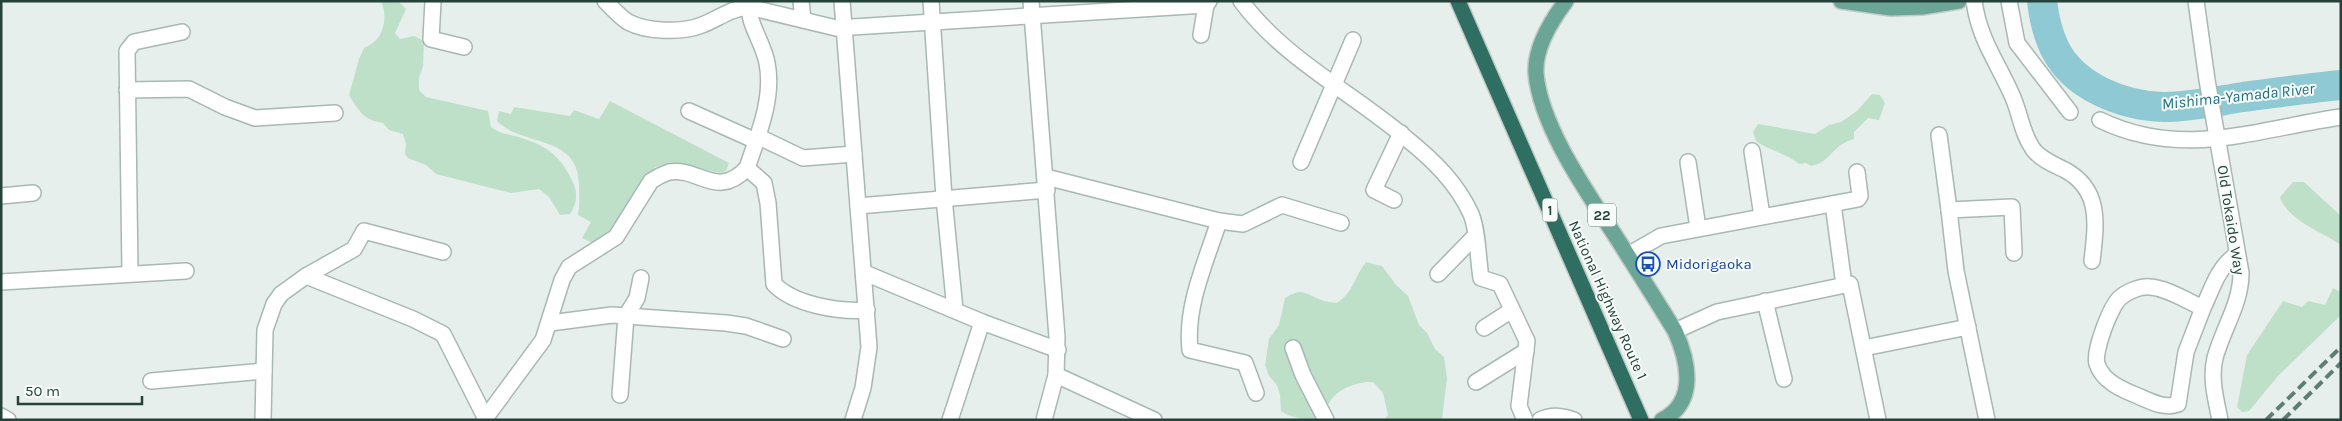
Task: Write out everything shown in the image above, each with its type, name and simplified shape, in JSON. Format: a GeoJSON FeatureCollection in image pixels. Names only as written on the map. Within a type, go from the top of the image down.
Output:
{"type":"FeatureCollection","features":[{"type":"Feature","properties":{"kind":"highway","name":"National Highway Route 1"},"geometry":{"type":"LineString","coordinates":[[1458,1],[1641,420]]}},
{"type":"Feature","properties":{"kind":"main road","name":"22"},"geometry":{"type":"LineString","coordinates":[[1566,1],[1551,21],[1540,48],[1536,72],[1539,92],[1553,130],[1582,184],[1675,331],[1684,352],[1687,378],[1684,391],[1677,408],[1662,420]]}},
{"type":"Feature","properties":{"kind":"main road"},"geometry":{"type":"LineString","coordinates":[[1841,1],[1922,7],[1959,1]]}},
{"type":"Feature","properties":{"kind":"street"},"geometry":{"type":"LineString","coordinates":[[433,1],[431,39],[464,47]]}},
{"type":"Feature","properties":{"kind":"street"},"geometry":{"type":"LineString","coordinates":[[605,1],[628,22],[642,27],[664,29],[700,26],[749,4],[803,20],[836,28],[844,28],[933,22],[1031,8],[1208,3],[1202,35]]}},
{"type":"Feature","properties":{"kind":"street"},"geometry":{"type":"LineString","coordinates":[[801,1],[803,20]]}},
{"type":"Feature","properties":{"kind":"street"},"geometry":{"type":"LineString","coordinates":[[842,1],[865,273],[869,347],[863,388],[853,420]]}},
{"type":"Feature","properties":{"kind":"street"},"geometry":{"type":"LineString","coordinates":[[931,1],[944,198],[955,310]]}},
{"type":"Feature","properties":{"kind":"street"},"geometry":{"type":"LineString","coordinates":[[1241,1],[1254,19],[1276,40],[1401,133],[1428,156],[1453,183],[1472,215],[1481,278],[1500,284],[1527,341],[1520,406],[1525,420]]}},
{"type":"Feature","properties":{"kind":"street"},"geometry":{"type":"LineString","coordinates":[[1974,1],[1982,36],[2011,92],[2020,121],[2034,150],[2079,178],[2086,186],[2096,222],[2092,261]]}},
{"type":"Feature","properties":{"kind":"street"},"geometry":{"type":"LineString","coordinates":[[2009,1],[2017,43],[2070,112]]}},
{"type":"Feature","properties":{"kind":"street","name":"Old Tokaido Way"},"geometry":{"type":"LineString","coordinates":[[2196,1],[2207,80],[2236,255],[2241,273],[2241,289],[2215,359],[2213,382],[2220,420]]}},
{"type":"Feature","properties":{"kind":"street"},"geometry":{"type":"LineString","coordinates":[[306,276],[413,319],[443,334],[484,418],[535,352],[550,323],[562,280],[569,268],[616,237],[651,181],[660,175],[675,172],[727,182],[742,174],[748,168],[766,106],[769,79],[767,61],[759,38],[751,24],[749,4]]}},
{"type":"Feature","properties":{"kind":"street"},"geometry":{"type":"LineString","coordinates":[[1031,8],[1058,350],[1056,375],[1044,420]]}},
{"type":"Feature","properties":{"kind":"street"},"geometry":{"type":"LineString","coordinates":[[130,273],[126,56],[129,46],[134,42],[182,32]]}},
{"type":"Feature","properties":{"kind":"street"},"geometry":{"type":"LineString","coordinates":[[1301,162],[1353,40]]}},
{"type":"Feature","properties":{"kind":"street"},"geometry":{"type":"LineString","coordinates":[[127,90],[190,89],[225,108],[255,118],[335,113]]}},
{"type":"Feature","properties":{"kind":"street"},"geometry":{"type":"LineString","coordinates":[[689,111],[803,158],[854,154]]}},
{"type":"Feature","properties":{"kind":"street"},"geometry":{"type":"LineString","coordinates":[[2100,120],[2124,131],[2146,137],[2183,141],[2217,138],[2341,117]]}},
{"type":"Feature","properties":{"kind":"street"},"geometry":{"type":"LineString","coordinates":[[1394,200],[1374,190],[1401,133]]}},
{"type":"Feature","properties":{"kind":"street"},"geometry":{"type":"LineString","coordinates":[[1939,135],[1956,272],[1985,419]]}},
{"type":"Feature","properties":{"kind":"street"},"geometry":{"type":"LineString","coordinates":[[1752,151],[1762,216]]}},
{"type":"Feature","properties":{"kind":"street"},"geometry":{"type":"LineString","coordinates":[[1688,162],[1698,228]]}},
{"type":"Feature","properties":{"kind":"street"},"geometry":{"type":"LineString","coordinates":[[748,168],[764,183],[768,202],[774,284],[782,292],[832,309],[845,311],[867,310]]}},
{"type":"Feature","properties":{"kind":"street"},"geometry":{"type":"LineString","coordinates":[[1628,255],[1661,236],[1858,199],[1860,196],[1857,172]]}},
{"type":"Feature","properties":{"kind":"street"},"geometry":{"type":"LineString","coordinates":[[858,206],[944,198],[1046,184],[1219,221],[1243,224],[1282,205],[1341,223]]}},
{"type":"Feature","properties":{"kind":"street"},"geometry":{"type":"LineString","coordinates":[[1,196],[33,193]]}},
{"type":"Feature","properties":{"kind":"street"},"geometry":{"type":"LineString","coordinates":[[1833,204],[1844,285]]}},
{"type":"Feature","properties":{"kind":"street"},"geometry":{"type":"LineString","coordinates":[[1949,210],[2012,207],[2014,253]]}},
{"type":"Feature","properties":{"kind":"street"},"geometry":{"type":"LineString","coordinates":[[1219,221],[1195,296],[1188,332],[1190,350],[1244,363],[1256,393]]}},
{"type":"Feature","properties":{"kind":"street"},"geometry":{"type":"LineString","coordinates":[[263,420],[265,330],[274,304],[281,294],[306,276],[354,249],[364,231],[443,252]]}},
{"type":"Feature","properties":{"kind":"street"},"geometry":{"type":"LineString","coordinates":[[1438,274],[1475,236]]}},
{"type":"Feature","properties":{"kind":"street"},"geometry":{"type":"LineString","coordinates":[[2203,308],[2152,287],[2134,290],[2120,297],[2099,343],[2096,355],[2097,364],[2102,373],[2120,388],[2161,405],[2170,407],[2178,404],[2186,352],[2203,308],[2219,272],[2226,262],[2236,255]]}},
{"type":"Feature","properties":{"kind":"street"},"geometry":{"type":"LineString","coordinates":[[1,282],[186,271]]}},
{"type":"Feature","properties":{"kind":"street"},"geometry":{"type":"LineString","coordinates":[[865,273],[982,322],[1058,350]]}},
{"type":"Feature","properties":{"kind":"street"},"geometry":{"type":"LineString","coordinates":[[620,395],[626,316],[637,298],[641,278]]}},
{"type":"Feature","properties":{"kind":"street"},"geometry":{"type":"LineString","coordinates":[[1675,331],[1717,312],[1850,284],[1878,420]]}},
{"type":"Feature","properties":{"kind":"street"},"geometry":{"type":"LineString","coordinates":[[1765,301],[1784,379]]}},
{"type":"Feature","properties":{"kind":"street"},"geometry":{"type":"LineString","coordinates":[[1484,328],[1512,310]]}},
{"type":"Feature","properties":{"kind":"street"},"geometry":{"type":"LineString","coordinates":[[550,323],[570,322],[604,314],[726,322],[746,326],[784,339]]}},
{"type":"Feature","properties":{"kind":"street"},"geometry":{"type":"LineString","coordinates":[[950,420],[982,322]]}},
{"type":"Feature","properties":{"kind":"street"},"geometry":{"type":"LineString","coordinates":[[1864,348],[1968,327]]}},
{"type":"Feature","properties":{"kind":"street"},"geometry":{"type":"LineString","coordinates":[[1293,348],[1303,374],[1326,420]]}},
{"type":"Feature","properties":{"kind":"street"},"geometry":{"type":"LineString","coordinates":[[1476,382],[1526,351]]}},
{"type":"Feature","properties":{"kind":"street"},"geometry":{"type":"LineString","coordinates":[[151,381],[264,371]]}},
{"type":"Feature","properties":{"kind":"street"},"geometry":{"type":"LineString","coordinates":[[1056,375],[1154,420]]}},
{"type":"Feature","properties":{"kind":"street"},"geometry":{"type":"LineString","coordinates":[[1540,420],[1547,416],[1556,415],[1574,420]]}},
{"type":"Feature","properties":{"kind":"street"},"geometry":{"type":"LineString","coordinates":[[1,416],[8,420]]}},
{"type":"Feature","properties":{"kind":"green space"},"geometry":{"type":"Polygon","coordinates":[[[381,1],[398,1],[406,9],[395,33],[400,39],[414,36],[424,41],[423,66],[419,78],[419,90],[426,97],[488,111],[491,127],[494,129],[529,140],[552,153],[563,165],[575,186],[576,199],[570,214],[560,215],[549,197],[539,189],[511,193],[436,174],[426,165],[408,158],[405,154],[406,144],[403,134],[389,130],[383,123],[371,120],[362,114],[349,95],[364,48],[376,41],[383,29],[384,15],[381,1]]]}},
{"type":"Feature","properties":{"kind":"green space"},"geometry":{"type":"Polygon","coordinates":[[[1872,94],[1880,95],[1885,103],[1879,120],[1868,118],[1854,132],[1854,139],[1841,145],[1818,164],[1811,166],[1806,163],[1799,164],[1756,141],[1753,132],[1758,124],[1815,134],[1829,125],[1841,122],[1857,111],[1872,94]]]}},
{"type":"Feature","properties":{"kind":"green space"},"geometry":{"type":"Polygon","coordinates":[[[610,101],[729,163],[726,171],[720,173],[674,164],[655,167],[643,181],[612,230],[593,243],[582,238],[591,222],[578,215],[579,184],[576,168],[569,157],[547,143],[521,135],[497,121],[499,111],[511,114],[514,107],[570,116],[574,110],[599,119],[610,101]]]}},
{"type":"Feature","properties":{"kind":"green space"},"geometry":{"type":"Polygon","coordinates":[[[2293,182],[2304,182],[2341,216],[2341,245],[2297,219],[2284,205],[2280,197],[2293,182]]]}},
{"type":"Feature","properties":{"kind":"green space"},"geometry":{"type":"Polygon","coordinates":[[[1366,262],[1382,266],[1396,285],[1408,296],[1419,325],[1427,333],[1435,349],[1444,357],[1447,378],[1442,420],[1384,420],[1388,415],[1383,393],[1373,382],[1356,384],[1339,392],[1331,400],[1321,417],[1311,419],[1300,418],[1281,411],[1277,385],[1269,376],[1265,365],[1269,339],[1279,325],[1285,298],[1303,292],[1323,301],[1337,303],[1347,294],[1366,262]]]}},
{"type":"Feature","properties":{"kind":"green space"},"geometry":{"type":"Polygon","coordinates":[[[2333,288],[2341,292],[2341,313],[2338,318],[2278,376],[2249,411],[2242,412],[2237,407],[2247,355],[2283,301],[2302,307],[2308,301],[2325,305],[2333,288]]]}},
{"type":"Feature","properties":{"kind":"waterway","name":"Mishima-Yamada River"},"geometry":{"type":"LineString","coordinates":[[2042,1],[2050,37],[2063,62],[2087,84],[2101,92],[2132,103],[2164,107],[2184,106],[2341,85]]}},
{"type":"Feature","properties":{"kind":"railway"},"geometry":{"type":"LineString","coordinates":[[2266,420],[2341,347]]}},
{"type":"Feature","properties":{"kind":"railway"},"geometry":{"type":"LineString","coordinates":[[2283,420],[2341,363]]}},
{"type":"Feature","properties":{"kind":"place","name":"Midorigaoka"},"geometry":{"type":"Point","coordinates":[1648,264]}}]}
